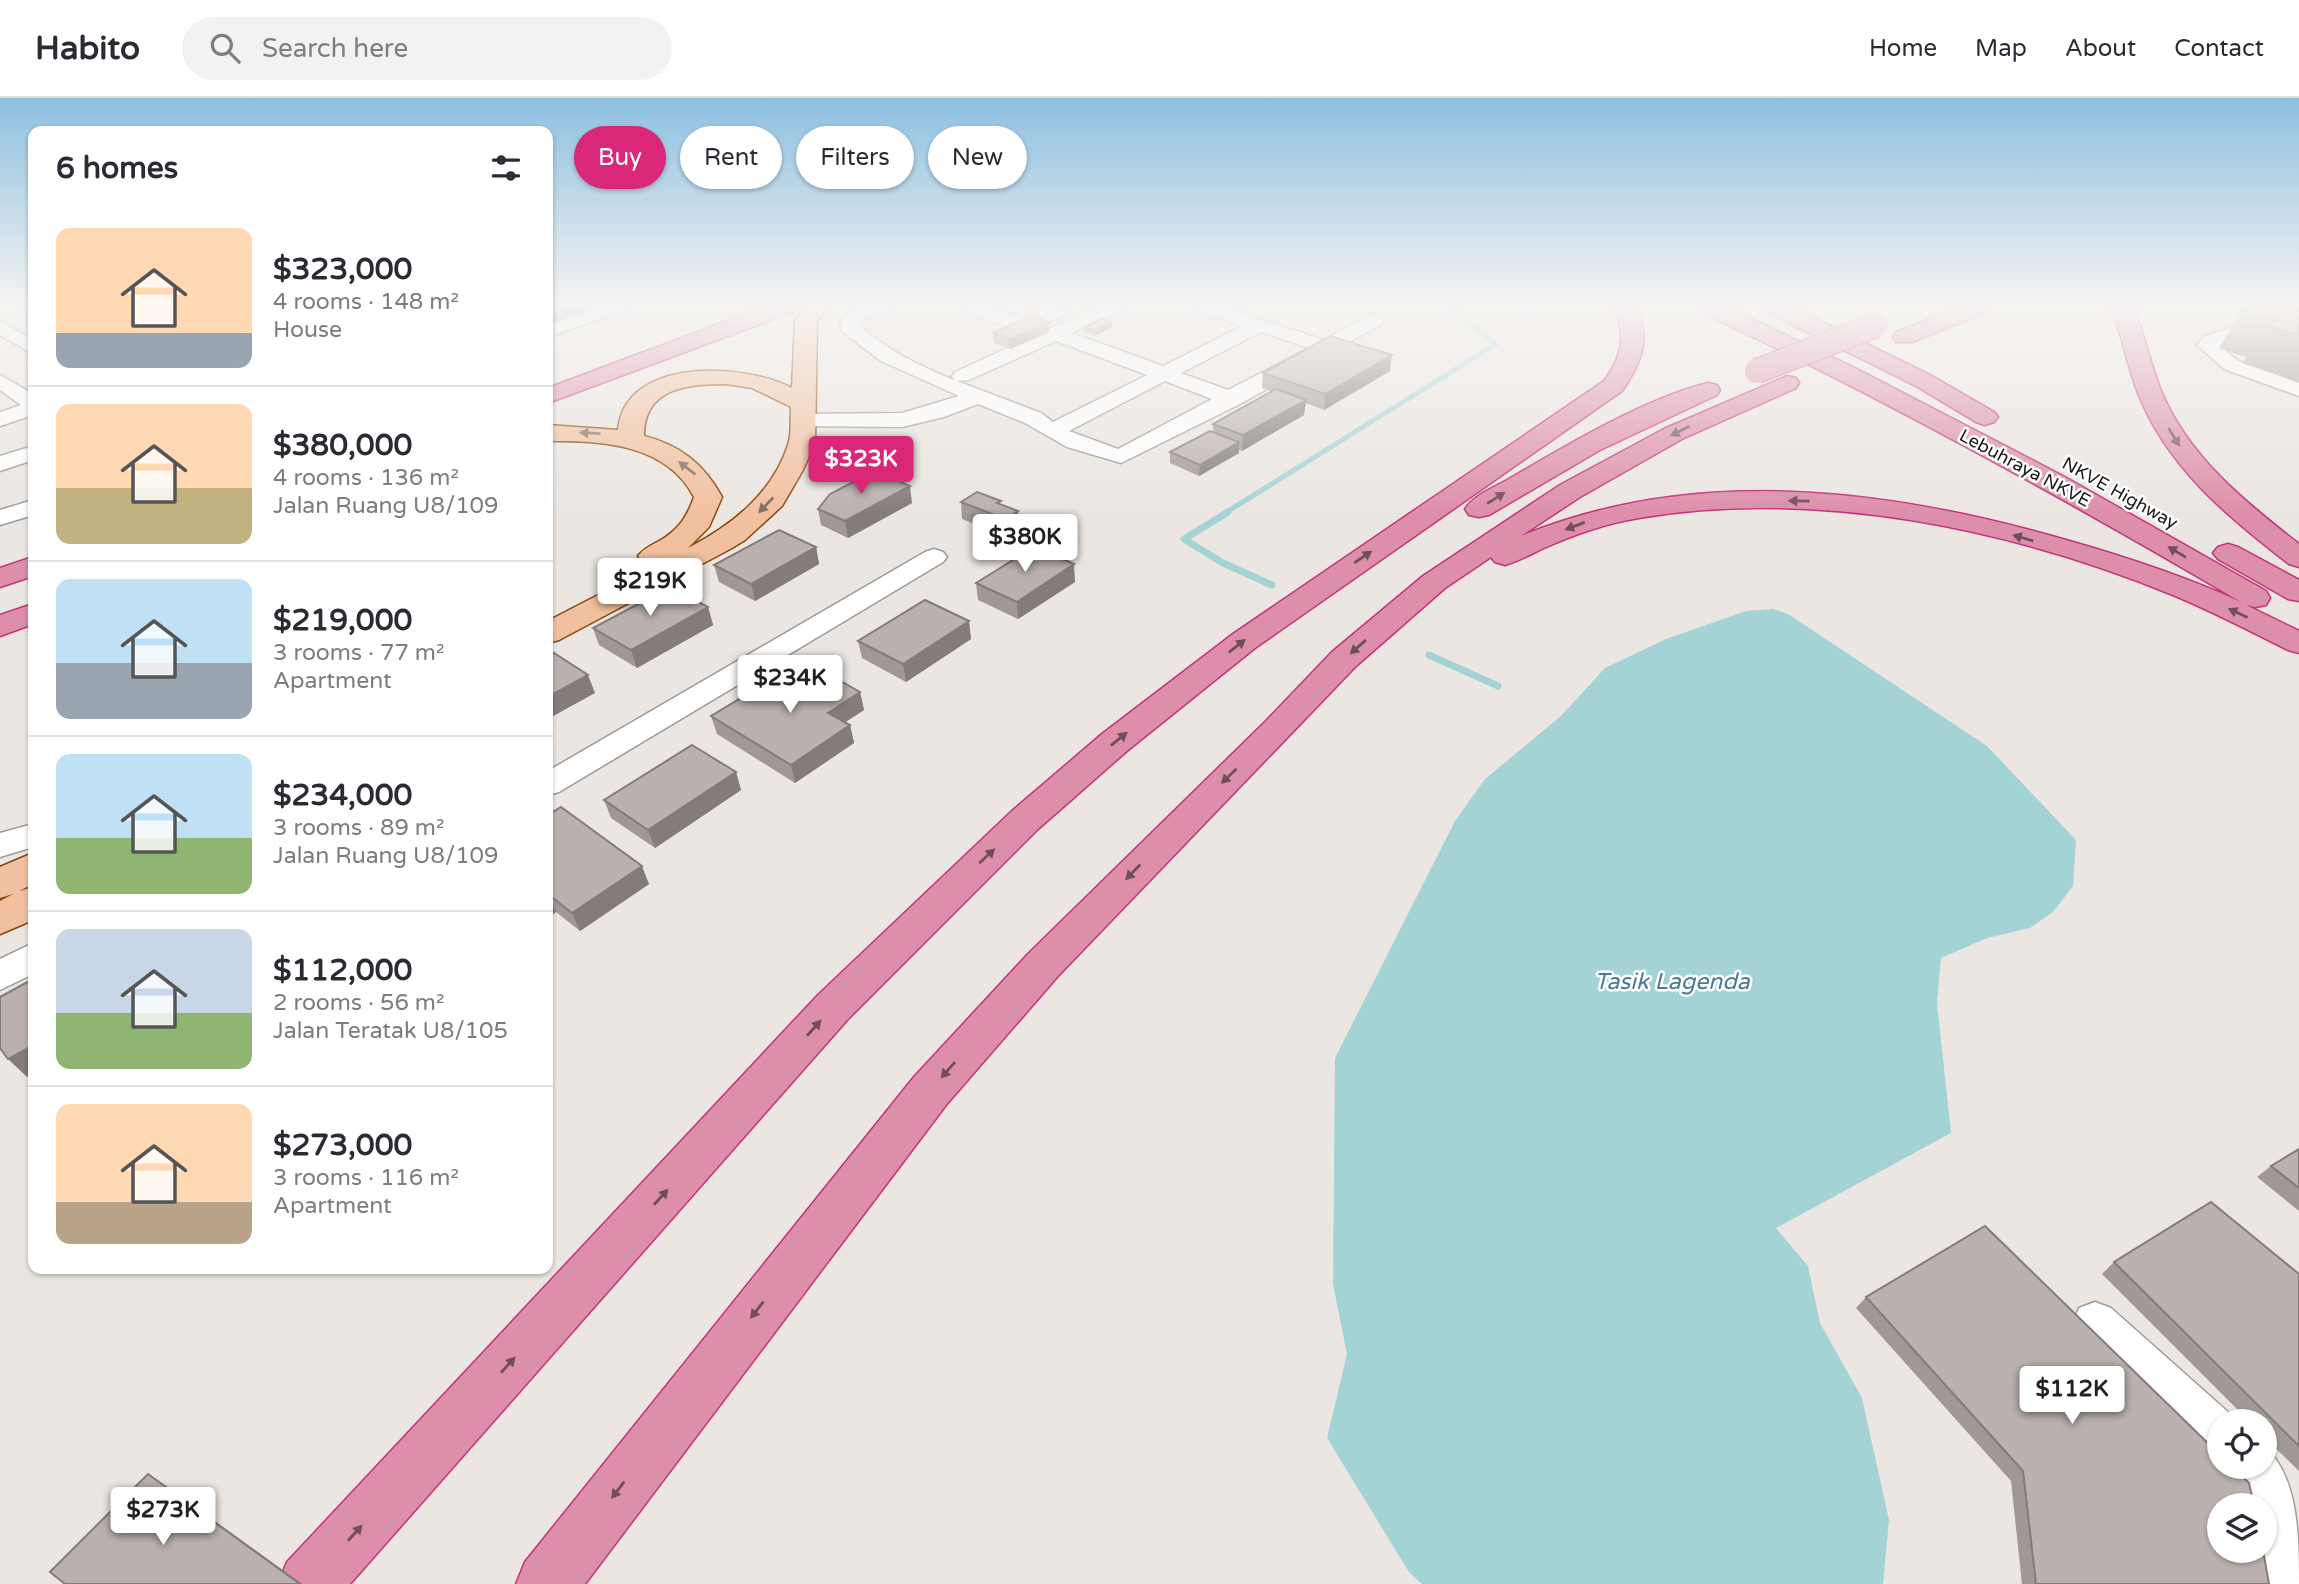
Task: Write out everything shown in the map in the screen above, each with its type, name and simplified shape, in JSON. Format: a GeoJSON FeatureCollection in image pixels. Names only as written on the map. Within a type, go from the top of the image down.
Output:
{"type":"FeatureCollection","features":[{"type":"Feature","properties":{"kind":"highway"},"geometry":{"type":"LineString","coordinates":[[553,394],[592,375]]}},
{"type":"Feature","properties":{"kind":"highway"},"geometry":{"type":"LineString","coordinates":[[553,406],[613,380],[618,375]]}},
{"type":"Feature","properties":{"kind":"highway"},"geometry":{"type":"LineString","coordinates":[[309,1584],[876,962],[1067,783],[1158,708],[1286,609],[1614,386],[1622,375]]}},
{"type":"Feature","properties":{"kind":"highway"},"geometry":{"type":"LineString","coordinates":[[1286,609],[1327,599],[1358,587],[1523,481],[1574,453],[1686,399],[1746,375]]}},
{"type":"Feature","properties":{"kind":"highway"},"geometry":{"type":"LineString","coordinates":[[547,1584],[930,1091],[993,1018],[1344,659],[1474,552],[1616,464],[1713,414],[1806,375]]}},
{"type":"Feature","properties":{"kind":"highway","name":"Lebuhraya NKVE"},"geometry":{"type":"LineString","coordinates":[[1848,375],[1929,415],[2134,526],[2299,624]]}},
{"type":"Feature","properties":{"kind":"highway","name":"NKVE Highway"},"geometry":{"type":"LineString","coordinates":[[1890,375],[2046,453],[2299,592]]}},
{"type":"Feature","properties":{"kind":"highway"},"geometry":{"type":"LineString","coordinates":[[1911,375],[2006,429]]}},
{"type":"Feature","properties":{"kind":"highway"},"geometry":{"type":"LineString","coordinates":[[2144,375],[2150,393],[2178,444],[2202,473],[2230,501],[2299,558]]}},
{"type":"Feature","properties":{"kind":"highway"},"geometry":{"type":"LineString","coordinates":[[1410,602],[1437,596],[1466,582],[1533,541],[1614,513],[1657,505],[1720,500],[1811,501],[1894,510],[1996,531],[2112,564],[2226,608],[2299,643]]}},
{"type":"Feature","properties":{"kind":"highway"},"geometry":{"type":"LineString","coordinates":[[0,558],[28,548]]}},
{"type":"Feature","properties":{"kind":"highway"},"geometry":{"type":"LineString","coordinates":[[0,578],[28,568]]}},
{"type":"Feature","properties":{"kind":"highway"},"geometry":{"type":"LineString","coordinates":[[0,601],[28,590]]}},
{"type":"Feature","properties":{"kind":"highway"},"geometry":{"type":"LineString","coordinates":[[0,626],[28,615]]}},
{"type":"Feature","properties":{"kind":"main road"},"geometry":{"type":"LineString","coordinates":[[553,630],[735,534],[772,500],[802,443],[805,375]]}},
{"type":"Feature","properties":{"kind":"main road"},"geometry":{"type":"LineString","coordinates":[[631,440],[633,415],[639,404],[662,388],[701,377],[720,376],[757,382],[804,412]]}},
{"type":"Feature","properties":{"kind":"main road"},"geometry":{"type":"LineString","coordinates":[[553,433],[602,434],[631,440],[670,456],[698,478],[708,497],[702,518],[684,540],[553,606]]}},
{"type":"Feature","properties":{"kind":"main road"},"geometry":{"type":"LineString","coordinates":[[0,884],[28,870]]}},
{"type":"Feature","properties":{"kind":"main road"},"geometry":{"type":"LineString","coordinates":[[0,919],[28,905]]}},
{"type":"Feature","properties":{"kind":"street"},"geometry":{"type":"LineString","coordinates":[[936,375],[957,381],[979,396],[1036,419],[1052,431],[1105,454],[1121,456],[1275,375]]}},
{"type":"Feature","properties":{"kind":"street"},"geometry":{"type":"LineString","coordinates":[[920,414],[957,381],[969,375]]}},
{"type":"Feature","properties":{"kind":"street"},"geometry":{"type":"LineString","coordinates":[[1052,431],[1163,375]]}},
{"type":"Feature","properties":{"kind":"street"},"geometry":{"type":"LineString","coordinates":[[1170,375],[1232,399]]}},
{"type":"Feature","properties":{"kind":"street"},"geometry":{"type":"LineString","coordinates":[[2259,375],[2299,390]]}},
{"type":"Feature","properties":{"kind":"street"},"geometry":{"type":"LineString","coordinates":[[0,380],[28,400]]}},
{"type":"Feature","properties":{"kind":"street"},"geometry":{"type":"LineString","coordinates":[[804,412],[902,420],[936,412],[979,396]]}},
{"type":"Feature","properties":{"kind":"street"},"geometry":{"type":"LineString","coordinates":[[0,419],[28,410]]}},
{"type":"Feature","properties":{"kind":"street"},"geometry":{"type":"LineString","coordinates":[[0,464],[28,455]]}},
{"type":"Feature","properties":{"kind":"street"},"geometry":{"type":"LineString","coordinates":[[553,782],[934,557]]}},
{"type":"Feature","properties":{"kind":"street"},"geometry":{"type":"LineString","coordinates":[[0,845],[28,837]]}},
{"type":"Feature","properties":{"kind":"street"},"geometry":{"type":"LineString","coordinates":[[0,976],[28,960]]}},
{"type":"Feature","properties":{"kind":"street"},"geometry":{"type":"LineString","coordinates":[[2095,1324],[2207,1427]]}},
{"type":"Feature","properties":{"kind":"street"},"geometry":{"type":"LineString","coordinates":[[2261,1479],[2277,1506],[2291,1584]]}},
{"type":"Feature","properties":{"kind":"water","name":"Tasik Lagenda"},"geometry":{"type":"Polygon","coordinates":[[[1773,609],[1788,614],[1987,746],[2076,840],[2073,886],[2053,912],[2030,928],[1987,938],[1941,958],[1937,1003],[1951,1133],[1776,1228],[1808,1266],[1820,1323],[1862,1398],[1889,1520],[1883,1584],[1422,1584],[1409,1572],[1327,1438],[1347,1354],[1333,1284],[1335,1058],[1455,821],[1485,779],[1561,716],[1605,668],[1666,639],[1746,611],[1773,609]]]}},
{"type":"Feature","properties":{"kind":"building"},"geometry":{"type":"Polygon","coordinates":[[[1270,375],[1357,375],[1325,394],[1270,375]]]}},
{"type":"Feature","properties":{"kind":"building"},"geometry":{"type":"Polygon","coordinates":[[[1276,389],[1306,400],[1243,435],[1213,424],[1276,389]]]}},
{"type":"Feature","properties":{"kind":"building"},"geometry":{"type":"Polygon","coordinates":[[[1210,431],[1239,442],[1200,465],[1170,452],[1210,431]]]}},
{"type":"Feature","properties":{"kind":"building"},"geometry":{"type":"Polygon","coordinates":[[[874,471],[910,486],[845,521],[818,509],[830,494],[874,471]]]}},
{"type":"Feature","properties":{"kind":"building"},"geometry":{"type":"Polygon","coordinates":[[[977,492],[1018,511],[1005,519],[961,502],[977,492]]]}},
{"type":"Feature","properties":{"kind":"building"},"geometry":{"type":"Polygon","coordinates":[[[779,530],[816,547],[751,584],[714,565],[779,530]]]}},
{"type":"Feature","properties":{"kind":"building"},"geometry":{"type":"Polygon","coordinates":[[[1034,547],[1074,564],[1017,602],[976,583],[1034,547]]]}},
{"type":"Feature","properties":{"kind":"building"},"geometry":{"type":"Polygon","coordinates":[[[670,587],[708,607],[631,650],[593,628],[670,587]]]}},
{"type":"Feature","properties":{"kind":"building"},"geometry":{"type":"Polygon","coordinates":[[[925,600],[969,621],[903,664],[858,641],[925,600]]]}},
{"type":"Feature","properties":{"kind":"building"},"geometry":{"type":"Polygon","coordinates":[[[553,652],[588,675],[553,694],[553,652]]]}},
{"type":"Feature","properties":{"kind":"building"},"geometry":{"type":"Polygon","coordinates":[[[816,667],[860,692],[828,713],[850,725],[791,765],[711,716],[769,681],[782,688],[816,667]]]}},
{"type":"Feature","properties":{"kind":"building"},"geometry":{"type":"Polygon","coordinates":[[[692,745],[736,772],[648,830],[604,800],[692,745]]]}},
{"type":"Feature","properties":{"kind":"building"},"geometry":{"type":"Polygon","coordinates":[[[561,807],[642,866],[572,913],[553,898],[553,812],[561,807]]]}},
{"type":"Feature","properties":{"kind":"building"},"geometry":{"type":"Polygon","coordinates":[[[28,982],[28,1048],[8,1059],[0,1048],[0,997],[28,982]]]}},
{"type":"Feature","properties":{"kind":"building"},"geometry":{"type":"Polygon","coordinates":[[[2299,1149],[2299,1188],[2271,1166],[2299,1149]]]}},
{"type":"Feature","properties":{"kind":"building"},"geometry":{"type":"Polygon","coordinates":[[[2211,1202],[2299,1274],[2299,1446],[2277,1424],[2277,1409],[2262,1409],[2114,1262],[2211,1202]]]}},
{"type":"Feature","properties":{"kind":"building"},"geometry":{"type":"Polygon","coordinates":[[[1985,1226],[2207,1442],[2207,1479],[2245,1479],[2249,1483],[2251,1493],[2207,1493],[2207,1563],[2265,1563],[2269,1584],[2036,1584],[2023,1471],[1866,1297],[1985,1226]]]}},
{"type":"Feature","properties":{"kind":"building"},"geometry":{"type":"Polygon","coordinates":[[[148,1474],[300,1584],[65,1584],[50,1572],[148,1474]]]}},
{"type":"Feature","properties":{"kind":"waterway"},"geometry":{"type":"LineString","coordinates":[[1225,513],[1446,375]]}},
{"type":"Feature","properties":{"kind":"waterway"},"geometry":{"type":"LineString","coordinates":[[1228,512],[1184,539],[1223,563],[1272,585]]}},
{"type":"Feature","properties":{"kind":"waterway"},"geometry":{"type":"LineString","coordinates":[[1429,655],[1498,686]]}}]}
